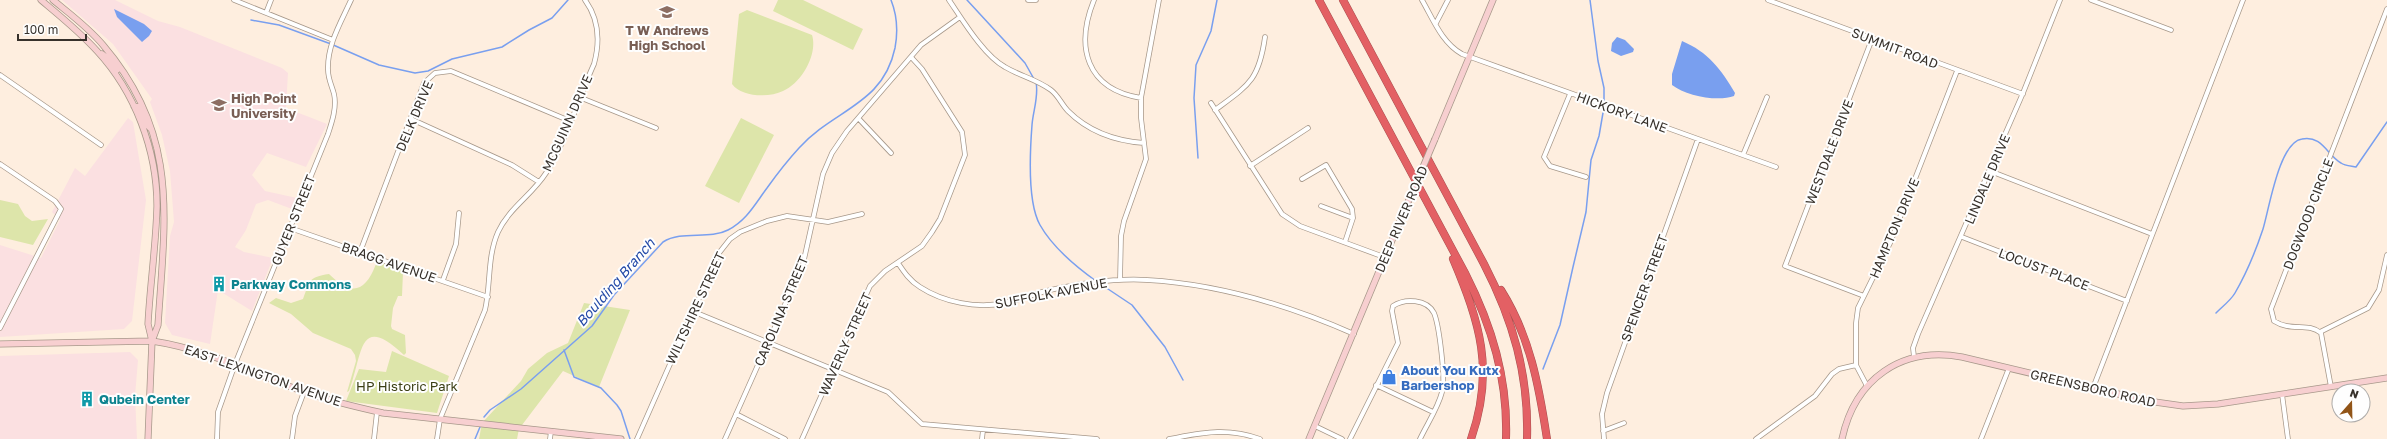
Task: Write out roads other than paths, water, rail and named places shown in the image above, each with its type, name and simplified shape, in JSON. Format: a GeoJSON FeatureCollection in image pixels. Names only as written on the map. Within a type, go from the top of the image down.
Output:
{"type":"FeatureCollection","features":[{"type":"Feature","properties":{"kind":"highway"},"geometry":{"type":"LineString","coordinates":[[1319,0],[1437,220],[1472,288],[1491,331],[1503,383],[1506,439]]}},
{"type":"Feature","properties":{"kind":"highway"},"geometry":{"type":"LineString","coordinates":[[1343,0],[1484,264],[1507,314],[1520,356],[1526,400],[1527,439]]}},
{"type":"Feature","properties":{"kind":"highway"},"geometry":{"type":"LineString","coordinates":[[1437,220],[1470,300],[1480,338],[1483,361],[1482,387],[1478,413],[1471,439]]}},
{"type":"Feature","properties":{"kind":"highway"},"geometry":{"type":"LineString","coordinates":[[1484,264],[1514,311],[1526,341],[1538,380],[1547,439]]}},
{"type":"Feature","properties":{"kind":"main road"},"geometry":{"type":"LineString","coordinates":[[41,0],[94,48],[110,60],[132,95],[138,97]]}},
{"type":"Feature","properties":{"kind":"main road"},"geometry":{"type":"LineString","coordinates":[[53,0],[102,44],[129,79],[152,131],[162,169],[164,215],[158,325],[152,341]]}},
{"type":"Feature","properties":{"kind":"main road","name":"DEEP RIVER ROAD"},"geometry":{"type":"LineString","coordinates":[[1309,439],[1493,0]]}},
{"type":"Feature","properties":{"kind":"main road"},"geometry":{"type":"LineString","coordinates":[[94,48],[112,70],[134,106],[144,132],[154,169],[157,207],[148,324],[152,341],[148,439]]}},
{"type":"Feature","properties":{"kind":"main road"},"geometry":{"type":"LineString","coordinates":[[134,106],[139,107],[145,123],[152,131]]}},
{"type":"Feature","properties":{"kind":"main road","name":"EAST LEXINGTON AVENUE"},"geometry":{"type":"LineString","coordinates":[[0,344],[152,341],[189,348],[235,364],[304,392],[378,412],[621,439]]}},
{"type":"Feature","properties":{"kind":"main road","name":"GREENSBORO ROAD"},"geometry":{"type":"LineString","coordinates":[[1842,439],[1849,414],[1867,386],[1885,370],[1914,357],[1935,355],[1953,356],[2148,401],[2184,406],[2218,404],[2331,386]]}},
{"type":"Feature","properties":{"kind":"main road","name":"GREENSBORO ROAD"},"geometry":{"type":"LineString","coordinates":[[2352,383],[2387,378]]}},
{"type":"Feature","properties":{"kind":"street"},"geometry":{"type":"LineString","coordinates":[[234,0],[333,40]]}},
{"type":"Feature","properties":{"kind":"street"},"geometry":{"type":"LineString","coordinates":[[266,13],[271,0]]}},
{"type":"Feature","properties":{"kind":"street","name":"GUYER STREET"},"geometry":{"type":"LineString","coordinates":[[217,439],[218,412],[235,364],[332,121],[334,96],[328,70],[333,40],[351,0]]}},
{"type":"Feature","properties":{"kind":"street","name":"MCGUINN DRIVE"},"geometry":{"type":"LineString","coordinates":[[437,439],[440,419],[485,310],[488,297],[490,260],[498,232],[512,209],[539,182],[546,172],[570,121],[594,64],[598,42],[596,21],[585,0]]}},
{"type":"Feature","properties":{"kind":"street"},"geometry":{"type":"LineString","coordinates":[[948,0],[992,56],[1004,67],[1045,85],[1054,92],[1066,109],[1090,129],[1127,142],[1144,143]]}},
{"type":"Feature","properties":{"kind":"street"},"geometry":{"type":"LineString","coordinates":[[1028,0],[1036,0]]}},
{"type":"Feature","properties":{"kind":"street"},"geometry":{"type":"LineString","coordinates":[[1094,0],[1088,16],[1084,37],[1089,60],[1107,85],[1124,95],[1142,98]]}},
{"type":"Feature","properties":{"kind":"street"},"geometry":{"type":"LineString","coordinates":[[1120,280],[1121,236],[1124,221],[1143,172],[1146,159],[1142,98],[1159,0]]}},
{"type":"Feature","properties":{"kind":"street","name":"HICKORY LANE"},"geometry":{"type":"LineString","coordinates":[[1422,0],[1441,33],[1452,47],[1469,57],[1776,167]]}},
{"type":"Feature","properties":{"kind":"street"},"geometry":{"type":"LineString","coordinates":[[1436,22],[1448,0]]}},
{"type":"Feature","properties":{"kind":"street","name":"SUMMIT ROAD"},"geometry":{"type":"LineString","coordinates":[[1768,0],[1957,71],[2023,94]]}},
{"type":"Feature","properties":{"kind":"street","name":"LINDALE DRIVE"},"geometry":{"type":"LineString","coordinates":[[1914,357],[1913,348],[1918,334],[1962,237],[2023,94],[2060,0]]}},
{"type":"Feature","properties":{"kind":"street"},"geometry":{"type":"LineString","coordinates":[[2091,0],[2172,30]]}},
{"type":"Feature","properties":{"kind":"street"},"geometry":{"type":"LineString","coordinates":[[2092,388],[2243,0]]}},
{"type":"Feature","properties":{"kind":"street","name":"DOGWOOD CIRCLE"},"geometry":{"type":"LineString","coordinates":[[2320,332],[2313,328],[2282,326],[2274,321],[2271,309],[2387,9]]}},
{"type":"Feature","properties":{"kind":"street","name":"CAROLINA STREET"},"geometry":{"type":"LineString","coordinates":[[725,439],[803,264],[823,174],[832,153],[847,131],[859,119],[921,45],[960,17]]}},
{"type":"Feature","properties":{"kind":"street"},"geometry":{"type":"LineString","coordinates":[[1215,110],[1244,89],[1254,78],[1262,55],[1265,37]]}},
{"type":"Feature","properties":{"kind":"street","name":"WESTDALE DRIVE"},"geometry":{"type":"LineString","coordinates":[[1864,296],[1785,266],[1872,39]]}},
{"type":"Feature","properties":{"kind":"street","name":"WAVERLY STREET"},"geometry":{"type":"LineString","coordinates":[[802,439],[834,370],[870,286],[885,271],[922,246],[932,232],[940,219],[965,150],[962,132],[922,68],[912,57]]}},
{"type":"Feature","properties":{"kind":"street","name":"DELK DRIVE"},"geometry":{"type":"LineString","coordinates":[[360,252],[427,79],[435,72],[445,70],[570,121]]}},
{"type":"Feature","properties":{"kind":"street","name":"HAMPTON DRIVE"},"geometry":{"type":"LineString","coordinates":[[1867,386],[1856,365],[1856,318],[1864,296],[1890,243],[1957,71]]}},
{"type":"Feature","properties":{"kind":"street"},"geometry":{"type":"LineString","coordinates":[[0,75],[101,145]]}},
{"type":"Feature","properties":{"kind":"street"},"geometry":{"type":"LineString","coordinates":[[1570,94],[1544,157],[1550,166],[1586,177]]}},
{"type":"Feature","properties":{"kind":"street"},"geometry":{"type":"LineString","coordinates":[[579,97],[656,128]]}},
{"type":"Feature","properties":{"kind":"street"},"geometry":{"type":"LineString","coordinates":[[1743,155],[1767,97]]}},
{"type":"Feature","properties":{"kind":"street"},"geometry":{"type":"LineString","coordinates":[[1211,103],[1275,206],[1285,217],[1300,226],[1384,257]]}},
{"type":"Feature","properties":{"kind":"street"},"geometry":{"type":"LineString","coordinates":[[411,119],[512,165],[539,182]]}},
{"type":"Feature","properties":{"kind":"street"},"geometry":{"type":"LineString","coordinates":[[859,119],[891,153]]}},
{"type":"Feature","properties":{"kind":"street"},"geometry":{"type":"LineString","coordinates":[[1250,166],[1308,128]]}},
{"type":"Feature","properties":{"kind":"street","name":"SPENCER STREET"},"geometry":{"type":"LineString","coordinates":[[1604,439],[1602,414],[1607,393],[1698,139]]}},
{"type":"Feature","properties":{"kind":"street"},"geometry":{"type":"LineString","coordinates":[[0,164],[55,201],[60,209],[0,328]]}},
{"type":"Feature","properties":{"kind":"street"},"geometry":{"type":"LineString","coordinates":[[1302,179],[1326,165],[1352,209],[1353,218],[1345,242]]}},
{"type":"Feature","properties":{"kind":"street"},"geometry":{"type":"LineString","coordinates":[[1990,171],[2152,234]]}},
{"type":"Feature","properties":{"kind":"street"},"geometry":{"type":"LineString","coordinates":[[1321,206],[1353,218]]}},
{"type":"Feature","properties":{"kind":"street"},"geometry":{"type":"LineString","coordinates":[[443,280],[456,244],[458,213]]}},
{"type":"Feature","properties":{"kind":"street","name":"WILTSHIRE STREET"},"geometry":{"type":"LineString","coordinates":[[637,439],[692,311],[719,253],[730,239],[752,226],[787,216],[828,222],[862,214]]}},
{"type":"Feature","properties":{"kind":"street","name":"BRAGG AVENUE"},"geometry":{"type":"LineString","coordinates":[[290,228],[443,280],[488,297]]}},
{"type":"Feature","properties":{"kind":"street","name":"LOCUST PLACE"},"geometry":{"type":"LineString","coordinates":[[1962,237],[2127,301]]}},
{"type":"Feature","properties":{"kind":"street"},"geometry":{"type":"LineString","coordinates":[[2331,386],[2320,332],[2368,308],[2379,290],[2387,256]]}},
{"type":"Feature","properties":{"kind":"street","name":"SUFFOLK AVENUE"},"geometry":{"type":"LineString","coordinates":[[898,263],[909,278],[920,287],[951,300],[976,306],[1004,304],[1042,292],[1120,280],[1181,284],[1246,295],[1272,302],[1354,334]]}},
{"type":"Feature","properties":{"kind":"street"},"geometry":{"type":"LineString","coordinates":[[1350,439],[1398,343],[1392,316],[1393,306],[1404,301],[1424,303],[1434,314],[1442,360],[1442,392],[1420,439]]}},
{"type":"Feature","properties":{"kind":"street"},"geometry":{"type":"LineString","coordinates":[[692,311],[888,392],[922,424],[1097,439]]}},
{"type":"Feature","properties":{"kind":"street"},"geometry":{"type":"LineString","coordinates":[[1756,439],[1815,396],[1832,374],[1839,369],[1856,365]]}},
{"type":"Feature","properties":{"kind":"street"},"geometry":{"type":"LineString","coordinates":[[1981,439],[2009,368]]}},
{"type":"Feature","properties":{"kind":"street"},"geometry":{"type":"LineString","coordinates":[[1376,385],[1433,412]]}},
{"type":"Feature","properties":{"kind":"street"},"geometry":{"type":"LineString","coordinates":[[292,439],[295,416],[304,392]]}},
{"type":"Feature","properties":{"kind":"street"},"geometry":{"type":"LineString","coordinates":[[2282,394],[2288,439]]}},
{"type":"Feature","properties":{"kind":"street"},"geometry":{"type":"LineString","coordinates":[[374,439],[378,412]]}},
{"type":"Feature","properties":{"kind":"street"},"geometry":{"type":"LineString","coordinates":[[736,414],[785,439]]}},
{"type":"Feature","properties":{"kind":"street"},"geometry":{"type":"LineString","coordinates":[[1603,431],[1624,423]]}},
{"type":"Feature","properties":{"kind":"street"},"geometry":{"type":"LineString","coordinates":[[1314,426],[1342,439]]}},
{"type":"Feature","properties":{"kind":"street"},"geometry":{"type":"LineString","coordinates":[[982,439],[983,430]]}},
{"type":"Feature","properties":{"kind":"street"},"geometry":{"type":"LineString","coordinates":[[550,439],[551,431]]}},
{"type":"Feature","properties":{"kind":"street"},"geometry":{"type":"LineString","coordinates":[[1169,439],[1222,431],[1245,434],[1260,439]]}},
{"type":"Feature","properties":{"kind":"water"},"geometry":{"type":"Polygon","coordinates":[[[114,9],[144,24],[152,31],[149,36],[142,42],[117,17],[114,9]]]}},
{"type":"Feature","properties":{"kind":"water"},"geometry":{"type":"Polygon","coordinates":[[[1617,37],[1625,40],[1634,49],[1633,52],[1621,56],[1611,51],[1612,43],[1617,37]]]}},
{"type":"Feature","properties":{"kind":"water"},"geometry":{"type":"Polygon","coordinates":[[[1682,41],[1699,50],[1713,62],[1730,84],[1735,93],[1734,96],[1727,98],[1702,97],[1685,92],[1672,85],[1672,74],[1682,41]]]}},
{"type":"Feature","properties":{"kind":"waterway"},"geometry":{"type":"LineString","coordinates":[[251,20],[279,25],[331,44],[379,65],[415,73],[428,71],[452,59],[502,47],[552,18],[568,0]]}},
{"type":"Feature","properties":{"kind":"waterway","name":"Boulding Branch"},"geometry":{"type":"LineString","coordinates":[[484,417],[490,410],[521,389],[592,326],[614,295],[663,242],[678,236],[721,233],[735,226],[746,217],[779,172],[799,148],[827,124],[856,105],[869,94],[880,82],[889,67],[895,48],[896,24],[895,12],[891,0]]}},
{"type":"Feature","properties":{"kind":"waterway"},"geometry":{"type":"LineString","coordinates":[[967,0],[1025,63],[1034,79]]}},
{"type":"Feature","properties":{"kind":"waterway"},"geometry":{"type":"LineString","coordinates":[[1198,158],[1194,98],[1196,65],[1211,31],[1217,0]]}},
{"type":"Feature","properties":{"kind":"waterway"},"geometry":{"type":"LineString","coordinates":[[1590,0],[1598,61],[1604,88],[1604,103]]}},
{"type":"Feature","properties":{"kind":"waterway"},"geometry":{"type":"LineString","coordinates":[[1036,82],[1037,93],[1032,125],[1030,162],[1031,190],[1036,215],[1045,233],[1058,249],[1072,263],[1096,281]]}},
{"type":"Feature","properties":{"kind":"waterway"},"geometry":{"type":"LineString","coordinates":[[1543,369],[1560,325],[1586,212],[1591,160],[1599,136],[1604,107]]}},
{"type":"Feature","properties":{"kind":"waterway"},"geometry":{"type":"LineString","coordinates":[[2216,313],[2233,296],[2247,270],[2263,229],[2281,164],[2287,152],[2294,143],[2302,139],[2315,140],[2324,146],[2336,160],[2346,165],[2356,167],[2387,122]]}},
{"type":"Feature","properties":{"kind":"waterway"},"geometry":{"type":"LineString","coordinates":[[1099,283],[1132,305],[1165,347],[1183,380]]}},
{"type":"Feature","properties":{"kind":"waterway"},"geometry":{"type":"LineString","coordinates":[[564,350],[574,377],[601,388],[617,405],[621,411],[630,439]]}},
{"type":"Feature","properties":{"kind":"waterway","name":"Boulding Branch"},"geometry":{"type":"LineString","coordinates":[[475,439],[480,427]]}},
{"type":"Feature","properties":{"kind":"place","name":"T W Andrews High School"},"geometry":{"type":"Point","coordinates":[667,12]}},
{"type":"Feature","properties":{"kind":"place","name":"High Point University"},"geometry":{"type":"Point","coordinates":[219,105]}},
{"type":"Feature","properties":{"kind":"place","name":"Parkway Commons"},"geometry":{"type":"Point","coordinates":[219,284]}},
{"type":"Feature","properties":{"kind":"place","name":"About You Kutx Barbershop"},"geometry":{"type":"Point","coordinates":[1389,377]}},
{"type":"Feature","properties":{"kind":"place","name":"Qubein Center"},"geometry":{"type":"Point","coordinates":[87,399]}},
{"type":"Feature","properties":{"kind":"park label","name":"HP Historic Park"},"geometry":{"type":"Point","coordinates":[407,386]}}]}
